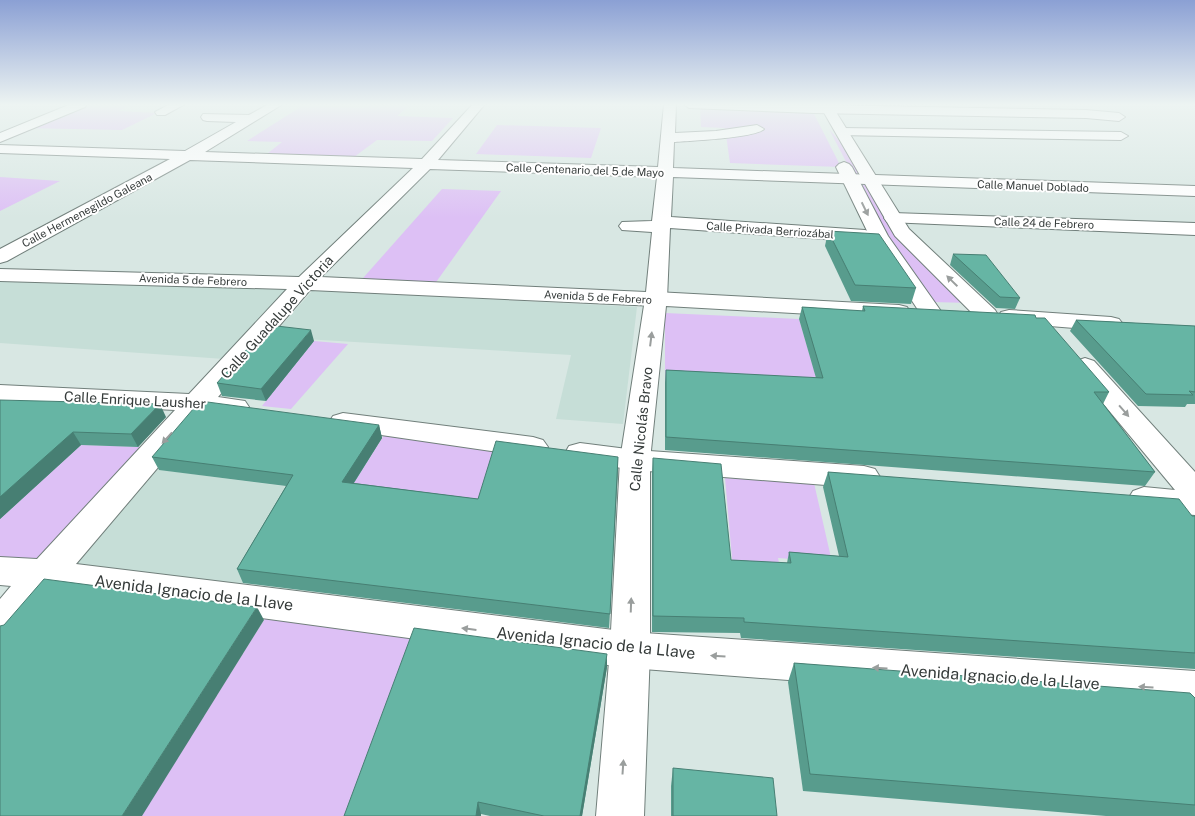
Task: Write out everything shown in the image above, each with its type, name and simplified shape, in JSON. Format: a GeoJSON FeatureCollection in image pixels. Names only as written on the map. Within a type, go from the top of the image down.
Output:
{"type":"FeatureCollection","features":[{"type":"Feature","properties":{"kind":"street","name":"Calle Hermenegildo Galeana"},"geometry":{"type":"LineString","coordinates":[[0,257],[211,142]]}},
{"type":"Feature","properties":{"kind":"street","name":"Calle Guadalupe Victoria"},"geometry":{"type":"LineString","coordinates":[[0,625],[304,283],[425,166],[446,142]]}},
{"type":"Feature","properties":{"kind":"street","name":"Calle Nicolás Bravo"},"geometry":{"type":"LineString","coordinates":[[620,816],[630,650],[635,460],[656,299],[668,142]]}},
{"type":"Feature","properties":{"kind":"street"},"geometry":{"type":"LineString","coordinates":[[834,142],[850,179],[879,237],[947,314]]}},
{"type":"Feature","properties":{"kind":"street"},"geometry":{"type":"LineString","coordinates":[[849,142],[902,232],[987,315]]}},
{"type":"Feature","properties":{"kind":"street","name":"Calle Centenario del 5 de Mayo"},"geometry":{"type":"LineString","coordinates":[[0,150],[871,180]]}},
{"type":"Feature","properties":{"kind":"street","name":"Calle Manuel Doblado"},"geometry":{"type":"LineString","coordinates":[[871,180],[1195,181]]}},
{"type":"Feature","properties":{"kind":"street","name":"Calle 24 de Febrero"},"geometry":{"type":"LineString","coordinates":[[893,218],[1195,229]]}},
{"type":"Feature","properties":{"kind":"street","name":"Calle Privada Berriozábal"},"geometry":{"type":"LineString","coordinates":[[628,226],[661,225],[879,237]]}},
{"type":"Feature","properties":{"kind":"street","name":"Avenida 5 de Febrero"},"geometry":{"type":"LineString","coordinates":[[0,275],[304,283],[987,315],[1046,321],[1136,325]]}},
{"type":"Feature","properties":{"kind":"street"},"geometry":{"type":"LineString","coordinates":[[1046,321],[1195,492]]}},
{"type":"Feature","properties":{"kind":"street","name":"Calle Enrique Lausher"},"geometry":{"type":"LineString","coordinates":[[0,393],[199,403],[259,410]]}},
{"type":"Feature","properties":{"kind":"street"},"geometry":{"type":"LineString","coordinates":[[318,418],[635,460],[890,480]]}},
{"type":"Feature","properties":{"kind":"street"},"geometry":{"type":"LineString","coordinates":[[1116,497],[1195,503]]}},
{"type":"Feature","properties":{"kind":"street","name":"Avenida Ignacio de la Llave"},"geometry":{"type":"LineString","coordinates":[[0,571],[44,574],[630,650],[1195,691]]}},
{"type":"Feature","properties":{"kind":"shaded area"},"geometry":{"type":"Polygon","coordinates":[[[282,142],[374,142],[350,160],[263,157],[282,142]]]}},
{"type":"Feature","properties":{"kind":"shaded area"},"geometry":{"type":"Polygon","coordinates":[[[485,142],[596,142],[591,158],[476,154],[485,142]]]}},
{"type":"Feature","properties":{"kind":"shaded area"},"geometry":{"type":"Polygon","coordinates":[[[727,142],[828,142],[841,167],[730,163],[727,142]]]}},
{"type":"Feature","properties":{"kind":"shaded area"},"geometry":{"type":"Polygon","coordinates":[[[836,142],[841,143],[867,181],[971,303],[931,302],[888,242],[836,142]]]}},
{"type":"Feature","properties":{"kind":"shaded area"},"geometry":{"type":"Polygon","coordinates":[[[0,177],[60,181],[0,211],[0,177]]]}},
{"type":"Feature","properties":{"kind":"shaded area"},"geometry":{"type":"Polygon","coordinates":[[[442,189],[501,191],[434,285],[356,286],[442,189]]]}},
{"type":"Feature","properties":{"kind":"shaded area"},"geometry":{"type":"Polygon","coordinates":[[[0,279],[289,288],[224,359],[0,343],[0,279]]]}},
{"type":"Feature","properties":{"kind":"shaded area"},"geometry":{"type":"Polygon","coordinates":[[[313,290],[637,307],[623,424],[556,419],[571,355],[271,337],[313,290]]]}},
{"type":"Feature","properties":{"kind":"shaded area"},"geometry":{"type":"Polygon","coordinates":[[[665,313],[799,319],[820,391],[665,383],[665,313]]]}},
{"type":"Feature","properties":{"kind":"shaded area"},"geometry":{"type":"Polygon","coordinates":[[[314,341],[348,344],[291,409],[262,406],[314,341]]]}},
{"type":"Feature","properties":{"kind":"shaded area"},"geometry":{"type":"Polygon","coordinates":[[[386,432],[499,448],[480,512],[346,495],[386,432]]]}},
{"type":"Feature","properties":{"kind":"shaded area"},"geometry":{"type":"Polygon","coordinates":[[[81,445],[147,447],[35,560],[0,559],[0,519],[81,445]]]}},
{"type":"Feature","properties":{"kind":"shaded area"},"geometry":{"type":"Polygon","coordinates":[[[146,468],[298,488],[238,591],[59,568],[146,468]]]}},
{"type":"Feature","properties":{"kind":"shaded area"},"geometry":{"type":"Polygon","coordinates":[[[725,478],[814,483],[832,562],[778,558],[781,572],[733,569],[725,478]]]}},
{"type":"Feature","properties":{"kind":"shaded area"},"geometry":{"type":"Polygon","coordinates":[[[269,612],[420,635],[355,816],[141,816],[269,612]]]}},
{"type":"Feature","properties":{"kind":"building"},"geometry":{"type":"Polygon","coordinates":[[[828,231],[879,234],[916,288],[855,285],[828,231]]]}},
{"type":"Feature","properties":{"kind":"building"},"geometry":{"type":"Polygon","coordinates":[[[953,254],[986,255],[1020,298],[1000,297],[953,254]]]}},
{"type":"Feature","properties":{"kind":"building"},"geometry":{"type":"Polygon","coordinates":[[[863,306],[1035,315],[1036,318],[1045,318],[1109,392],[1094,392],[1155,472],[666,437],[666,370],[823,378],[802,307],[865,311],[863,306]]]}},
{"type":"Feature","properties":{"kind":"building"},"geometry":{"type":"Polygon","coordinates":[[[1076,320],[1195,326],[1195,392],[1189,391],[1193,395],[1146,394],[1076,320]]]}},
{"type":"Feature","properties":{"kind":"building"},"geometry":{"type":"Polygon","coordinates":[[[268,325],[311,330],[261,389],[217,383],[268,325]]]}},
{"type":"Feature","properties":{"kind":"building"},"geometry":{"type":"Polygon","coordinates":[[[0,400],[160,404],[131,434],[73,432],[0,497],[0,400]]]}},
{"type":"Feature","properties":{"kind":"building"},"geometry":{"type":"Polygon","coordinates":[[[200,401],[379,425],[342,482],[478,499],[496,441],[618,457],[610,614],[237,569],[293,475],[152,457],[200,401]]]}},
{"type":"Feature","properties":{"kind":"building"},"geometry":{"type":"Polygon","coordinates":[[[653,458],[721,464],[731,560],[791,563],[789,552],[848,557],[828,472],[1179,499],[1192,516],[1195,516],[1195,653],[744,622],[744,618],[653,616],[653,458]]]}},
{"type":"Feature","properties":{"kind":"building"},"geometry":{"type":"Polygon","coordinates":[[[44,579],[257,607],[122,816],[0,816],[0,626],[4,625],[44,579]]]}},
{"type":"Feature","properties":{"kind":"building"},"geometry":{"type":"Polygon","coordinates":[[[414,628],[607,654],[580,816],[544,816],[478,802],[476,816],[344,816],[414,628]]]}},
{"type":"Feature","properties":{"kind":"building"},"geometry":{"type":"Polygon","coordinates":[[[794,663],[1190,693],[1195,698],[1195,805],[810,774],[794,663]]]}},
{"type":"Feature","properties":{"kind":"building"},"geometry":{"type":"Polygon","coordinates":[[[673,768],[773,778],[777,816],[673,816],[673,768]]]}}]}
